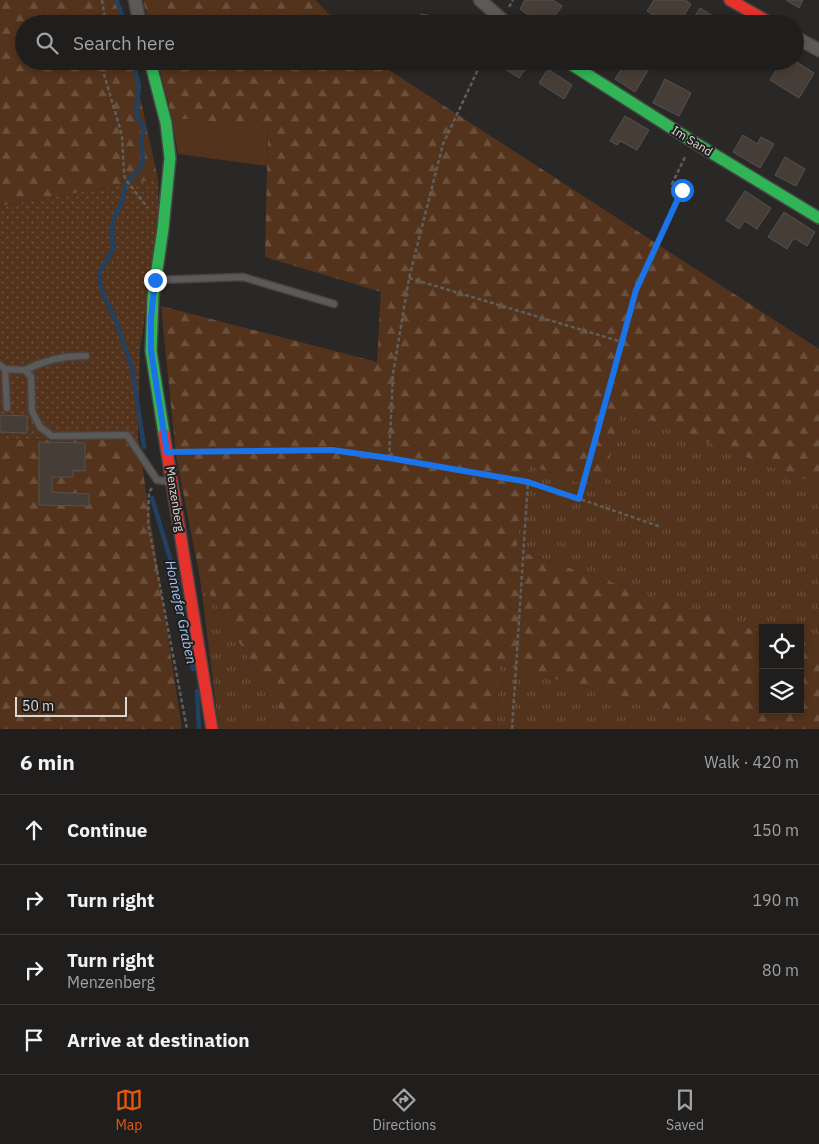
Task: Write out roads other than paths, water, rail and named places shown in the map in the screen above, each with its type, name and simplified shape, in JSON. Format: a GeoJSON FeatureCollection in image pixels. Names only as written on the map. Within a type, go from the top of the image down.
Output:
{"type":"FeatureCollection","features":[{"type":"Feature","properties":{"kind":"street"},"geometry":{"type":"LineString","coordinates":[[135,0],[138,15]]}},
{"type":"Feature","properties":{"kind":"street"},"geometry":{"type":"LineString","coordinates":[[480,0],[497,15]]}},
{"type":"Feature","properties":{"kind":"street"},"geometry":{"type":"LineString","coordinates":[[730,0],[748,5],[761,15]]}},
{"type":"Feature","properties":{"kind":"street"},"geometry":{"type":"LineString","coordinates":[[804,41],[819,50]]}},
{"type":"Feature","properties":{"kind":"street","name":"Menzenberg"},"geometry":{"type":"LineString","coordinates":[[152,70],[166,123],[170,158],[151,318],[151,351],[212,729]]}},
{"type":"Feature","properties":{"kind":"street","name":"Im Sand"},"geometry":{"type":"LineString","coordinates":[[580,70],[819,218]]}},
{"type":"Feature","properties":{"kind":"lane"},"geometry":{"type":"LineString","coordinates":[[155,280],[243,277],[334,304]]}},
{"type":"Feature","properties":{"kind":"lane"},"geometry":{"type":"LineString","coordinates":[[7,408],[3,367],[25,370],[44,361],[68,356],[86,356]]}},
{"type":"Feature","properties":{"kind":"lane"},"geometry":{"type":"LineString","coordinates":[[25,370],[31,377],[32,411],[40,427],[52,436],[127,435],[157,480],[172,482]]}},
{"type":"Feature","properties":{"kind":"waterway","name":"Honnefer Graben"},"geometry":{"type":"LineString","coordinates":[[116,0],[122,15]]}},
{"type":"Feature","properties":{"kind":"waterway","name":"Honnefer Graben"},"geometry":{"type":"LineString","coordinates":[[135,70],[139,86],[136,111],[144,130],[141,139],[143,160],[140,168],[125,186],[122,202],[114,217],[112,230],[113,250],[99,273],[102,292],[116,321],[132,367],[144,447]]}},
{"type":"Feature","properties":{"kind":"waterway","name":"Honnefer Graben"},"geometry":{"type":"LineString","coordinates":[[152,498],[177,581],[193,669]]}},
{"type":"Feature","properties":{"kind":"waterway","name":"Honnefer Graben"},"geometry":{"type":"LineString","coordinates":[[197,691],[199,729]]}}]}
